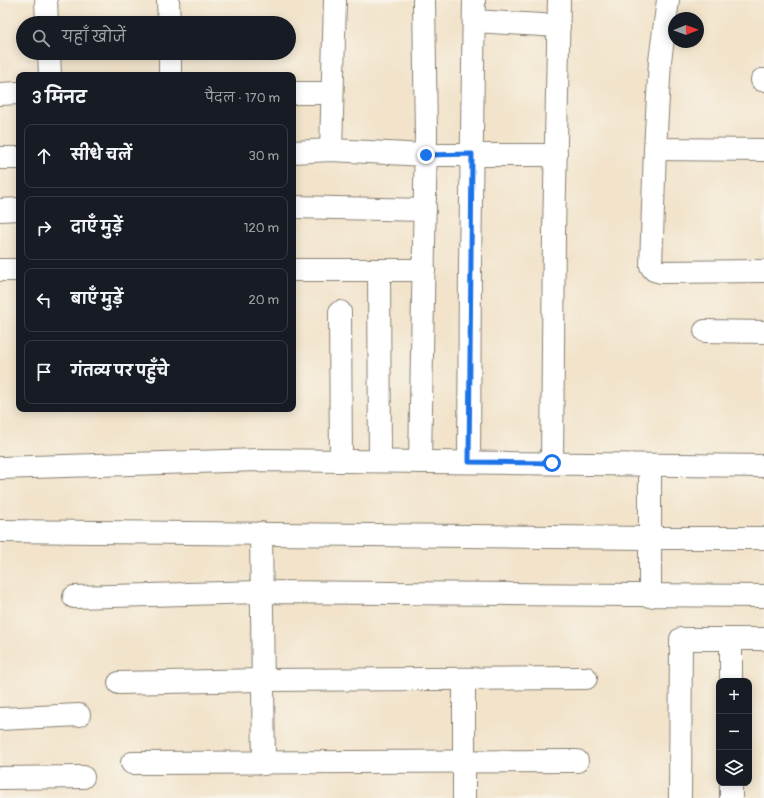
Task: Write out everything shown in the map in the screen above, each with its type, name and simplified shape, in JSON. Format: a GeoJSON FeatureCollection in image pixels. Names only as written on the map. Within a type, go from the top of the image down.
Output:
{"type":"FeatureCollection","features":[{"type":"Feature","properties":{"kind":"street"},"geometry":{"type":"LineString","coordinates":[[46,0],[47,16]]}},
{"type":"Feature","properties":{"kind":"street"},"geometry":{"type":"LineString","coordinates":[[168,0],[169,16]]}},
{"type":"Feature","properties":{"kind":"street"},"geometry":{"type":"LineString","coordinates":[[331,150],[335,0]]}},
{"type":"Feature","properties":{"kind":"street"},"geometry":{"type":"LineString","coordinates":[[420,462],[426,155],[424,0]]}},
{"type":"Feature","properties":{"kind":"street"},"geometry":{"type":"LineString","coordinates":[[552,463],[559,0]]}},
{"type":"Feature","properties":{"kind":"street"},"geometry":{"type":"LineString","coordinates":[[668,0],[660,61],[651,266],[654,270],[661,272],[764,271]]}},
{"type":"Feature","properties":{"kind":"street"},"geometry":{"type":"LineString","coordinates":[[469,462],[474,10],[558,26]]}},
{"type":"Feature","properties":{"kind":"street"},"geometry":{"type":"LineString","coordinates":[[49,60],[50,72]]}},
{"type":"Feature","properties":{"kind":"street"},"geometry":{"type":"LineString","coordinates":[[170,60],[170,72]]}},
{"type":"Feature","properties":{"kind":"street"},"geometry":{"type":"LineString","coordinates":[[296,93],[332,93]]}},
{"type":"Feature","properties":{"kind":"street"},"geometry":{"type":"LineString","coordinates":[[0,94],[16,94]]}},
{"type":"Feature","properties":{"kind":"street"},"geometry":{"type":"LineString","coordinates":[[655,149],[764,150]]}},
{"type":"Feature","properties":{"kind":"street"},"geometry":{"type":"LineString","coordinates":[[296,152],[331,150],[426,155],[556,155]]}},
{"type":"Feature","properties":{"kind":"street"},"geometry":{"type":"LineString","coordinates":[[0,158],[16,158]]}},
{"type":"Feature","properties":{"kind":"street"},"geometry":{"type":"LineString","coordinates":[[296,207],[425,210]]}},
{"type":"Feature","properties":{"kind":"street"},"geometry":{"type":"LineString","coordinates":[[0,210],[16,210]]}},
{"type":"Feature","properties":{"kind":"street"},"geometry":{"type":"LineString","coordinates":[[0,270],[16,270]]}},
{"type":"Feature","properties":{"kind":"street"},"geometry":{"type":"LineString","coordinates":[[296,270],[424,270]]}},
{"type":"Feature","properties":{"kind":"street"},"geometry":{"type":"LineString","coordinates":[[379,270],[380,461]]}},
{"type":"Feature","properties":{"kind":"street"},"geometry":{"type":"LineString","coordinates":[[340,312],[341,461]]}},
{"type":"Feature","properties":{"kind":"street"},"geometry":{"type":"LineString","coordinates":[[705,331],[764,332]]}},
{"type":"Feature","properties":{"kind":"street"},"geometry":{"type":"LineString","coordinates":[[0,468],[259,460],[764,466]]}},
{"type":"Feature","properties":{"kind":"street"},"geometry":{"type":"LineString","coordinates":[[650,465],[650,596]]}},
{"type":"Feature","properties":{"kind":"street"},"geometry":{"type":"LineString","coordinates":[[0,531],[764,538]]}},
{"type":"Feature","properties":{"kind":"street"},"geometry":{"type":"LineString","coordinates":[[261,533],[264,764]]}},
{"type":"Feature","properties":{"kind":"street"},"geometry":{"type":"LineString","coordinates":[[74,596],[262,592],[764,596]]}},
{"type":"Feature","properties":{"kind":"street"},"geometry":{"type":"LineString","coordinates":[[680,798],[681,639],[764,639]]}},
{"type":"Feature","properties":{"kind":"street"},"geometry":{"type":"LineString","coordinates":[[731,639],[731,678]]}},
{"type":"Feature","properties":{"kind":"street"},"geometry":{"type":"LineString","coordinates":[[119,683],[263,680],[586,678]]}},
{"type":"Feature","properties":{"kind":"street"},"geometry":{"type":"LineString","coordinates":[[464,679],[464,798]]}},
{"type":"Feature","properties":{"kind":"street"},"geometry":{"type":"LineString","coordinates":[[0,719],[79,715]]}},
{"type":"Feature","properties":{"kind":"street"},"geometry":{"type":"LineString","coordinates":[[132,763],[264,764],[577,761]]}},
{"type":"Feature","properties":{"kind":"street"},"geometry":{"type":"LineString","coordinates":[[0,778],[83,776]]}},
{"type":"Feature","properties":{"kind":"street"},"geometry":{"type":"LineString","coordinates":[[731,786],[731,798]]}},
{"type":"Feature","properties":{"kind":"route"},"geometry":{"type":"LineString","coordinates":[[426,155],[472,154],[469,462],[552,463]]}}]}
